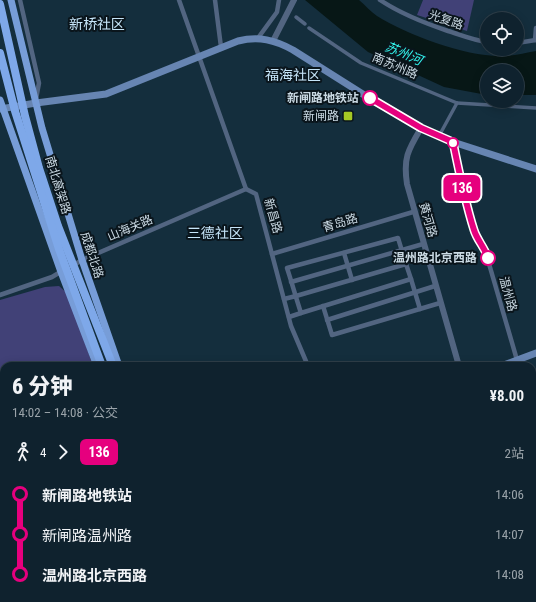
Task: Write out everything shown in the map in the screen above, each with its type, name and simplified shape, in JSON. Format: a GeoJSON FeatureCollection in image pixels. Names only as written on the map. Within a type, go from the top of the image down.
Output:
{"type":"FeatureCollection","features":[{"type":"Feature","properties":{"kind":"highway","name":"南北高架路"},"geometry":{"type":"LineString","coordinates":[[0,4],[25,116],[58,226],[112,362]]}},
{"type":"Feature","properties":{"kind":"highway","name":"南北高架路"},"geometry":{"type":"LineString","coordinates":[[0,53],[15,111],[59,249],[101,362]]}},
{"type":"Feature","properties":{"kind":"main road","name":"成都北路"},"geometry":{"type":"LineString","coordinates":[[11,0],[42,128],[82,260],[118,362]]}},
{"type":"Feature","properties":{"kind":"main road"},"geometry":{"type":"LineString","coordinates":[[0,108],[36,102],[106,94],[146,79],[221,47],[238,41],[258,38],[273,41],[293,50],[369,98],[421,128],[453,142],[536,169]]}},
{"type":"Feature","properties":{"kind":"main road"},"geometry":{"type":"LineString","coordinates":[[0,100],[0,108],[95,362]]}},
{"type":"Feature","properties":{"kind":"main road"},"geometry":{"type":"LineString","coordinates":[[511,362],[536,353]]}},
{"type":"Feature","properties":{"kind":"street","name":"成都北路"},"geometry":{"type":"LineString","coordinates":[[20,0],[39,83],[36,102]]}},
{"type":"Feature","properties":{"kind":"street","name":"新昌路"},"geometry":{"type":"LineString","coordinates":[[178,0],[246,189],[256,194],[291,326],[306,362]]}},
{"type":"Feature","properties":{"kind":"street"},"geometry":{"type":"LineString","coordinates":[[215,0],[221,47]]}},
{"type":"Feature","properties":{"kind":"street"},"geometry":{"type":"LineString","coordinates":[[258,38],[277,12],[279,0]]}},
{"type":"Feature","properties":{"kind":"street"},"geometry":{"type":"LineString","coordinates":[[273,41],[294,0]]}},
{"type":"Feature","properties":{"kind":"street","name":"光复路"},"geometry":{"type":"LineString","coordinates":[[380,0],[402,13],[424,23],[480,41]]}},
{"type":"Feature","properties":{"kind":"street"},"geometry":{"type":"LineString","coordinates":[[296,17],[305,24]]}},
{"type":"Feature","properties":{"kind":"street","name":"南苏州路"},"geometry":{"type":"LineString","coordinates":[[310,28],[361,63],[457,103],[536,108]]}},
{"type":"Feature","properties":{"kind":"street"},"geometry":{"type":"LineString","coordinates":[[524,42],[535,40],[536,28]]}},
{"type":"Feature","properties":{"kind":"street"},"geometry":{"type":"LineString","coordinates":[[439,136],[457,103]]}},
{"type":"Feature","properties":{"kind":"street","name":"黄河路"},"geometry":{"type":"LineString","coordinates":[[421,128],[408,152],[404,170],[414,212],[458,362]]}},
{"type":"Feature","properties":{"kind":"street","name":"温州路"},"geometry":{"type":"LineString","coordinates":[[453,142],[461,184],[475,232],[485,250],[516,360]]}},
{"type":"Feature","properties":{"kind":"street","name":"山海关路"},"geometry":{"type":"LineString","coordinates":[[0,295],[52,277],[82,260],[246,189]]}},
{"type":"Feature","properties":{"kind":"street","name":"青岛路"},"geometry":{"type":"LineString","coordinates":[[272,254],[414,212]]}},
{"type":"Feature","properties":{"kind":"street"},"geometry":{"type":"LineString","coordinates":[[301,313],[288,268],[398,238],[420,309]]}},
{"type":"Feature","properties":{"kind":"street"},"geometry":{"type":"LineString","coordinates":[[291,282],[423,244]]}},
{"type":"Feature","properties":{"kind":"street"},"geometry":{"type":"LineString","coordinates":[[344,253],[352,280]]}},
{"type":"Feature","properties":{"kind":"street"},"geometry":{"type":"LineString","coordinates":[[284,299],[406,264]]}},
{"type":"Feature","properties":{"kind":"street"},"geometry":{"type":"LineString","coordinates":[[289,317],[411,280]]}},
{"type":"Feature","properties":{"kind":"street"},"geometry":{"type":"LineString","coordinates":[[327,320],[435,286]]}},
{"type":"Feature","properties":{"kind":"street"},"geometry":{"type":"LineString","coordinates":[[323,306],[332,335],[440,303]]}},
{"type":"Feature","properties":{"kind":"shaded area"},"geometry":{"type":"Polygon","coordinates":[[[423,0],[474,0],[467,31],[417,15],[423,0]]]}},
{"type":"Feature","properties":{"kind":"shaded area"},"geometry":{"type":"Polygon","coordinates":[[[59,286],[68,294],[92,362],[0,362],[0,300],[45,287],[59,286]]]}},
{"type":"Feature","properties":{"kind":"water","name":"苏州河"},"geometry":{"type":"Polygon","coordinates":[[[305,0],[359,0],[372,13],[404,30],[438,44],[480,54],[480,56],[524,56],[524,53],[536,51],[536,95],[524,95],[524,64],[480,64],[480,94],[444,87],[368,52],[305,0]]]}},
{"type":"Feature","properties":{"kind":"bus line","name":"136"},"geometry":{"type":"LineString","coordinates":[[370,98],[421,128],[453,142],[461,184],[475,232],[488,258]]}},
{"type":"Feature","properties":{"kind":"place","name":"新闸路地铁站"},"geometry":{"type":"Point","coordinates":[370,98]}},
{"type":"Feature","properties":{"kind":"place","name":"新闸路"},"geometry":{"type":"Point","coordinates":[348,116]}},
{"type":"Feature","properties":{"kind":"place","name":"温州路北京西路"},"geometry":{"type":"Point","coordinates":[488,258]}},
{"type":"Feature","properties":{"kind":"district","name":"新桥社区"},"geometry":{"type":"Point","coordinates":[97,24]}},
{"type":"Feature","properties":{"kind":"district","name":"福海社区"},"geometry":{"type":"Point","coordinates":[293,75]}},
{"type":"Feature","properties":{"kind":"district","name":"三德社区"},"geometry":{"type":"Point","coordinates":[215,233]}}]}
